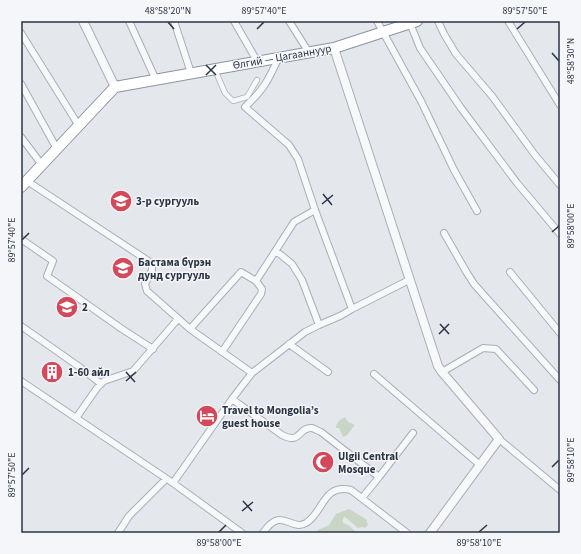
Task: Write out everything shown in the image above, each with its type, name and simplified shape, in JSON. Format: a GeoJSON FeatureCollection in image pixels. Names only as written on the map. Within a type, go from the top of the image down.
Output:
{"type":"FeatureCollection","features":[{"type":"Feature","properties":{"kind":"highway","name":"Өлгий — Цагааннуур"},"geometry":{"type":"LineString","coordinates":[[115,87],[308,51],[334,48],[414,22]]}},
{"type":"Feature","properties":{"kind":"highway"},"geometry":{"type":"LineString","coordinates":[[24,184],[115,87]]}},
{"type":"Feature","properties":{"kind":"street"},"geometry":{"type":"LineString","coordinates":[[83,21],[115,87]]}},
{"type":"Feature","properties":{"kind":"street"},"geometry":{"type":"LineString","coordinates":[[130,21],[156,80]]}},
{"type":"Feature","properties":{"kind":"street"},"geometry":{"type":"LineString","coordinates":[[174,21],[191,73]]}},
{"type":"Feature","properties":{"kind":"street"},"geometry":{"type":"LineString","coordinates":[[234,21],[257,61]]}},
{"type":"Feature","properties":{"kind":"street"},"geometry":{"type":"LineString","coordinates":[[289,21],[308,51]]}},
{"type":"Feature","properties":{"kind":"street"},"geometry":{"type":"LineString","coordinates":[[376,21],[421,101],[454,170],[477,211]]}},
{"type":"Feature","properties":{"kind":"street"},"geometry":{"type":"LineString","coordinates":[[438,21],[456,54],[492,96],[535,156],[560,185]]}},
{"type":"Feature","properties":{"kind":"street"},"geometry":{"type":"LineString","coordinates":[[508,21],[560,105]]}},
{"type":"Feature","properties":{"kind":"street"},"geometry":{"type":"LineString","coordinates":[[414,22],[420,48],[461,108],[517,183],[560,234]]}},
{"type":"Feature","properties":{"kind":"street"},"geometry":{"type":"LineString","coordinates":[[21,33],[79,126]]}},
{"type":"Feature","properties":{"kind":"street"},"geometry":{"type":"LineString","coordinates":[[334,48],[410,280],[442,372],[499,439],[560,490]]}},
{"type":"Feature","properties":{"kind":"street"},"geometry":{"type":"LineString","coordinates":[[279,57],[268,82],[259,94],[245,107],[289,145],[302,166],[315,210],[352,309]]}},
{"type":"Feature","properties":{"kind":"street"},"geometry":{"type":"LineString","coordinates":[[216,72],[225,93],[233,101],[247,97],[257,80]]}},
{"type":"Feature","properties":{"kind":"street"},"geometry":{"type":"LineString","coordinates":[[21,84],[57,149]]}},
{"type":"Feature","properties":{"kind":"street"},"geometry":{"type":"LineString","coordinates":[[21,137],[42,165]]}},
{"type":"Feature","properties":{"kind":"street"},"geometry":{"type":"LineString","coordinates":[[24,184],[147,260],[152,265],[152,270],[145,284],[147,291],[178,320],[252,373]]}},
{"type":"Feature","properties":{"kind":"street"},"geometry":{"type":"LineString","coordinates":[[256,281],[294,222],[315,210]]}},
{"type":"Feature","properties":{"kind":"street"},"geometry":{"type":"LineString","coordinates":[[444,233],[466,273],[474,284],[560,380]]}},
{"type":"Feature","properties":{"kind":"street"},"geometry":{"type":"LineString","coordinates":[[21,239],[53,262],[48,276],[122,329],[153,349]]}},
{"type":"Feature","properties":{"kind":"street"},"geometry":{"type":"LineString","coordinates":[[276,251],[292,264],[302,280],[319,325]]}},
{"type":"Feature","properties":{"kind":"street"},"geometry":{"type":"LineString","coordinates":[[190,329],[241,272],[256,281],[262,289],[261,294],[222,352]]}},
{"type":"Feature","properties":{"kind":"street"},"geometry":{"type":"LineString","coordinates":[[510,272],[560,333]]}},
{"type":"Feature","properties":{"kind":"street"},"geometry":{"type":"LineString","coordinates":[[173,484],[232,399],[252,373],[305,332],[410,280]]}},
{"type":"Feature","properties":{"kind":"street"},"geometry":{"type":"LineString","coordinates":[[76,418],[101,384],[113,377],[133,371],[178,320]]}},
{"type":"Feature","properties":{"kind":"street"},"geometry":{"type":"LineString","coordinates":[[21,326],[81,368],[101,384]]}},
{"type":"Feature","properties":{"kind":"street"},"geometry":{"type":"LineString","coordinates":[[289,344],[328,372]]}},
{"type":"Feature","properties":{"kind":"street"},"geometry":{"type":"LineString","coordinates":[[442,372],[483,348],[496,350],[534,390]]}},
{"type":"Feature","properties":{"kind":"street"},"geometry":{"type":"LineString","coordinates":[[374,374],[480,465]]}},
{"type":"Feature","properties":{"kind":"street"},"geometry":{"type":"LineString","coordinates":[[21,381],[166,479],[242,533]]}},
{"type":"Feature","properties":{"kind":"street"},"geometry":{"type":"LineString","coordinates":[[232,399],[289,439],[295,438],[305,429],[312,428],[321,432],[378,477]]}},
{"type":"Feature","properties":{"kind":"street"},"geometry":{"type":"LineString","coordinates":[[362,498],[413,433]]}},
{"type":"Feature","properties":{"kind":"street"},"geometry":{"type":"LineString","coordinates":[[430,533],[499,439]]}},
{"type":"Feature","properties":{"kind":"street"},"geometry":{"type":"LineString","coordinates":[[118,533],[129,516],[166,479]]}},
{"type":"Feature","properties":{"kind":"street"},"geometry":{"type":"LineString","coordinates":[[263,533],[268,525],[273,521],[279,520],[302,525],[308,522],[331,493],[343,488],[351,490],[407,533]]}},
{"type":"Feature","properties":{"kind":"green space"},"geometry":{"type":"Polygon","coordinates":[[[345,417],[348,422],[355,425],[347,435],[343,437],[339,428],[336,428],[336,426],[340,420],[345,417]]]}},
{"type":"Feature","properties":{"kind":"green space"},"geometry":{"type":"Polygon","coordinates":[[[349,509],[366,519],[368,525],[365,528],[358,528],[345,517],[343,518],[343,523],[350,526],[356,533],[318,533],[318,530],[329,525],[336,514],[349,509]]]}},
{"type":"Feature","properties":{"kind":"place","name":"3-р сургууль"},"geometry":{"type":"Point","coordinates":[121,201]}},
{"type":"Feature","properties":{"kind":"place","name":"Бастама бүрэн дунд сургууль"},"geometry":{"type":"Point","coordinates":[123,268]}},
{"type":"Feature","properties":{"kind":"place","name":"2"},"geometry":{"type":"Point","coordinates":[67,307]}},
{"type":"Feature","properties":{"kind":"place","name":"1-60 айл"},"geometry":{"type":"Point","coordinates":[52,372]}},
{"type":"Feature","properties":{"kind":"place","name":"Travel to Mongolia’s guest house"},"geometry":{"type":"Point","coordinates":[207,416]}},
{"type":"Feature","properties":{"kind":"place","name":"Ulgii Central Mosque"},"geometry":{"type":"Point","coordinates":[323,462]}}]}
